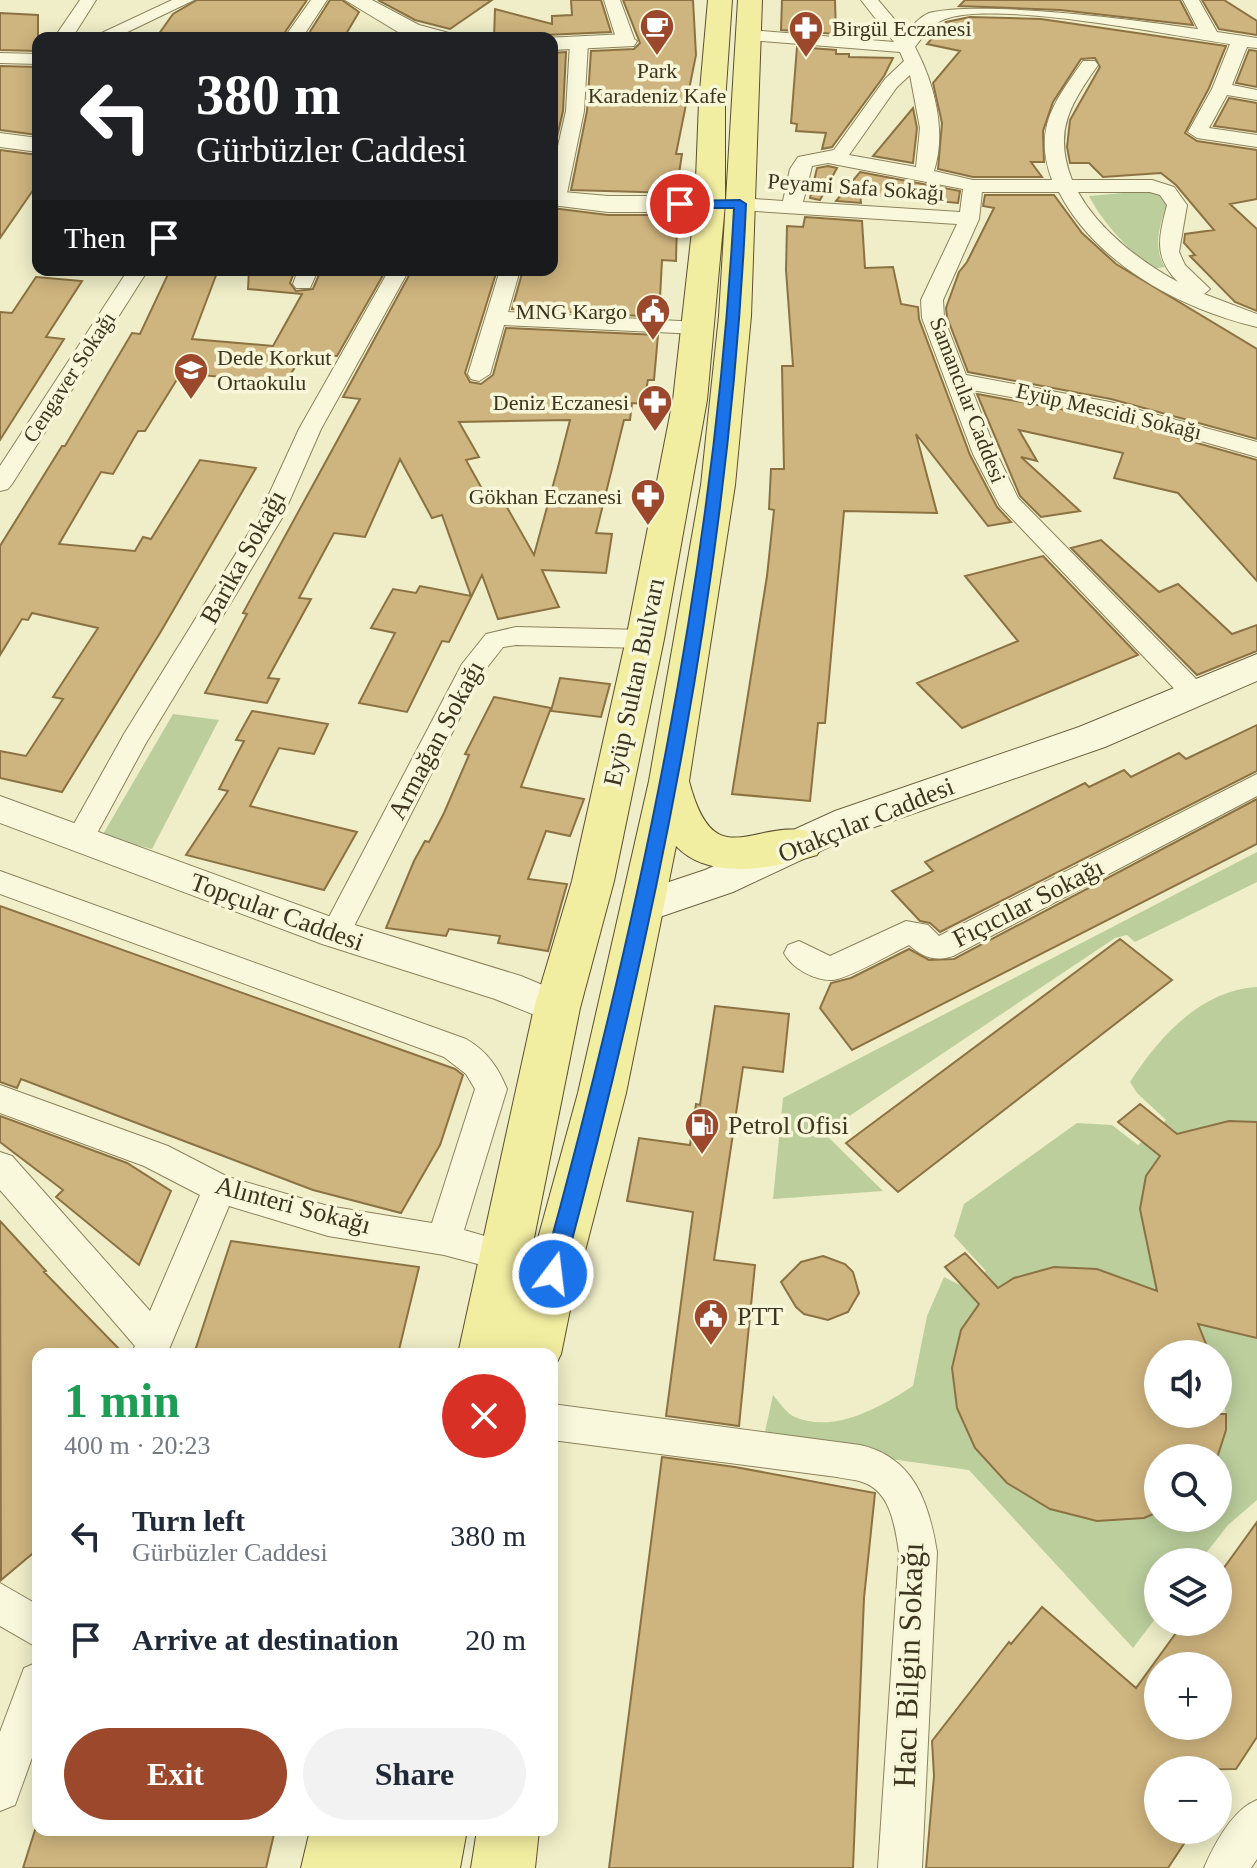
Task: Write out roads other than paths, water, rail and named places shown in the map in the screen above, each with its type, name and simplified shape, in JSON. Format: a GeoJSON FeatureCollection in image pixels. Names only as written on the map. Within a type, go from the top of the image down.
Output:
{"type":"FeatureCollection","features":[{"type":"Feature","properties":{"kind":"main road","name":"Eyüp Sultan Bulvarı"},"geometry":{"type":"LineString","coordinates":[[536,1348],[643,922],[718,485],[735,316],[712,102],[720,0]]}},
{"type":"Feature","properties":{"kind":"main road","name":"Eyüp Sultan Bulvarı"},"geometry":{"type":"LineString","coordinates":[[485,1348],[557,1008],[585,914],[645,639],[690,400],[699,328],[725,204],[749,35],[750,0]]}},
{"type":"Feature","properties":{"kind":"main road","name":"Otakçılar Caddesi"},"geometry":{"type":"LineString","coordinates":[[643,922],[719,881],[849,821],[1092,737],[1257,667]]}},
{"type":"Feature","properties":{"kind":"main road","name":"Otakçılar Caddesi"},"geometry":{"type":"LineString","coordinates":[[643,922],[900,814],[1018,774],[1092,737]]}},
{"type":"Feature","properties":{"kind":"main road"},"geometry":{"type":"LineString","coordinates":[[669,781],[679,820],[689,837],[704,848],[736,853],[802,844]]}},
{"type":"Feature","properties":{"kind":"main road"},"geometry":{"type":"LineString","coordinates":[[585,914],[643,922]]}},
{"type":"Feature","properties":{"kind":"main road"},"geometry":{"type":"LineString","coordinates":[[557,1008],[580,1024],[590,1042],[602,1093]]}},
{"type":"Feature","properties":{"kind":"main road"},"geometry":{"type":"LineString","coordinates":[[333,1868],[340,1836]]}},
{"type":"Feature","properties":{"kind":"main road"},"geometry":{"type":"LineString","coordinates":[[378,1868],[385,1836]]}},
{"type":"Feature","properties":{"kind":"main road"},"geometry":{"type":"LineString","coordinates":[[428,1868],[435,1836]]}},
{"type":"Feature","properties":{"kind":"main road"},"geometry":{"type":"LineString","coordinates":[[503,1868],[507,1836]]}},
{"type":"Feature","properties":{"kind":"street"},"geometry":{"type":"LineString","coordinates":[[67,32],[88,0]]}},
{"type":"Feature","properties":{"kind":"street"},"geometry":{"type":"LineString","coordinates":[[114,32],[186,0]]}},
{"type":"Feature","properties":{"kind":"street"},"geometry":{"type":"LineString","coordinates":[[297,32],[319,0]]}},
{"type":"Feature","properties":{"kind":"street"},"geometry":{"type":"LineString","coordinates":[[356,0],[406,32]]}},
{"type":"Feature","properties":{"kind":"street"},"geometry":{"type":"LineString","coordinates":[[558,43],[626,41],[612,0]]}},
{"type":"Feature","properties":{"kind":"street"},"geometry":{"type":"LineString","coordinates":[[869,0],[910,54],[932,139],[923,174]]}},
{"type":"Feature","properties":{"kind":"street"},"geometry":{"type":"LineString","coordinates":[[1067,0],[1077,17]]}},
{"type":"Feature","properties":{"kind":"street"},"geometry":{"type":"LineString","coordinates":[[1191,0],[1210,35]]}},
{"type":"Feature","properties":{"kind":"street"},"geometry":{"type":"LineString","coordinates":[[792,205],[800,169],[805,161],[840,155],[910,54],[923,24],[951,11],[1024,9],[1077,17],[1115,13],[1248,42],[1197,132],[1257,141]]}},
{"type":"Feature","properties":{"kind":"street"},"geometry":{"type":"LineString","coordinates":[[749,35],[878,47],[910,54]]}},
{"type":"Feature","properties":{"kind":"street"},"geometry":{"type":"LineString","coordinates":[[558,181],[575,111],[579,43]]}},
{"type":"Feature","properties":{"kind":"street"},"geometry":{"type":"LineString","coordinates":[[0,58],[32,59]]}},
{"type":"Feature","properties":{"kind":"street"},"geometry":{"type":"LineString","coordinates":[[1089,65],[1071,91],[1052,132],[1055,160],[1068,188],[1087,216],[1123,254],[1158,279],[1257,321]]}},
{"type":"Feature","properties":{"kind":"street"},"geometry":{"type":"LineString","coordinates":[[1221,89],[1257,95]]}},
{"type":"Feature","properties":{"kind":"street"},"geometry":{"type":"LineString","coordinates":[[0,140],[32,144]]}},
{"type":"Feature","properties":{"kind":"street"},"geometry":{"type":"LineString","coordinates":[[831,158],[973,186],[1152,186],[1167,191],[1177,205],[1166,249],[1173,264],[1185,278],[1234,313]]}},
{"type":"Feature","properties":{"kind":"street","name":"Samancılar Caddesi"},"geometry":{"type":"LineString","coordinates":[[973,186],[969,219],[932,300],[933,318],[985,454],[1008,501],[1195,694]]}},
{"type":"Feature","properties":{"kind":"street"},"geometry":{"type":"LineString","coordinates":[[558,198],[608,204],[725,204]]}},
{"type":"Feature","properties":{"kind":"street","name":"Peyami Safa Sokağı"},"geometry":{"type":"LineString","coordinates":[[725,204],[792,205],[969,219]]}},
{"type":"Feature","properties":{"kind":"street","name":"Cengaver Sokağı"},"geometry":{"type":"LineString","coordinates":[[0,484],[134,276]]}},
{"type":"Feature","properties":{"kind":"street","name":"Barika Sokağı"},"geometry":{"type":"LineString","coordinates":[[79,840],[134,741],[270,518],[310,429],[396,276]]}},
{"type":"Feature","properties":{"kind":"street"},"geometry":{"type":"LineString","coordinates":[[479,374],[508,276]]}},
{"type":"Feature","properties":{"kind":"street"},"geometry":{"type":"LineString","coordinates":[[496,318],[699,328]]}},
{"type":"Feature","properties":{"kind":"street","name":"Eyüp Mescidi Sokağı"},"geometry":{"type":"LineString","coordinates":[[959,381],[1046,393],[1187,428],[1257,450]]}},
{"type":"Feature","properties":{"kind":"street","name":"Armağan Sokağı"},"geometry":{"type":"LineString","coordinates":[[335,934],[471,670],[495,640],[516,636],[645,639]]}},
{"type":"Feature","properties":{"kind":"street","name":"Fıçıcılar Sokağı"},"geometry":{"type":"LineString","coordinates":[[799,953],[816,965],[832,968],[906,933],[917,933],[932,947],[942,948],[1257,784]]}},
{"type":"Feature","properties":{"kind":"street","name":"Topçular Caddesi"},"geometry":{"type":"LineString","coordinates":[[0,809],[335,934],[507,987],[557,1008]]}},
{"type":"Feature","properties":{"kind":"street"},"geometry":{"type":"LineString","coordinates":[[0,882],[455,1048],[473,1058],[485,1073],[491,1089],[444,1240]]}},
{"type":"Feature","properties":{"kind":"street","name":"Alınteri Sokağı"},"geometry":{"type":"LineString","coordinates":[[0,1099],[156,1156],[220,1189],[328,1221],[444,1240],[504,1256]]}},
{"type":"Feature","properties":{"kind":"street"},"geometry":{"type":"LineString","coordinates":[[0,1166],[151,1347],[220,1189]]}},
{"type":"Feature","properties":{"kind":"street","name":"Hacı Bilgin Sokağı"},"geometry":{"type":"LineString","coordinates":[[558,1423],[837,1459],[873,1467],[893,1480],[911,1511],[918,1552],[900,1868]]}},
{"type":"Feature","properties":{"kind":"street"},"geometry":{"type":"LineString","coordinates":[[0,1603],[32,1624]]}},
{"type":"Feature","properties":{"kind":"street"},"geometry":{"type":"LineString","coordinates":[[0,1790],[32,1699]]}},
{"type":"Feature","properties":{"kind":"street"},"geometry":{"type":"LineString","coordinates":[[1226,1868],[1257,1821]]}},
{"type":"Feature","properties":{"kind":"place","name":"Park Karadeniz Kafe"},"geometry":{"type":"Point","coordinates":[657,57]}},
{"type":"Feature","properties":{"kind":"place","name":"Birgül Eczanesi"},"geometry":{"type":"Point","coordinates":[806,59]}},
{"type":"Feature","properties":{"kind":"place","name":"MNG Kargo"},"geometry":{"type":"Point","coordinates":[653,342]}},
{"type":"Feature","properties":{"kind":"place","name":"Dede Korkut Ortaokulu"},"geometry":{"type":"Point","coordinates":[191,401]}},
{"type":"Feature","properties":{"kind":"place","name":"Deniz Eczanesi"},"geometry":{"type":"Point","coordinates":[655,433]}},
{"type":"Feature","properties":{"kind":"place","name":"Gökhan Eczanesi"},"geometry":{"type":"Point","coordinates":[648,527]}},
{"type":"Feature","properties":{"kind":"place","name":"Petrol Ofisi"},"geometry":{"type":"Point","coordinates":[702,1156]}},
{"type":"Feature","properties":{"kind":"place","name":"PTT"},"geometry":{"type":"Point","coordinates":[711,1347]}}]}
